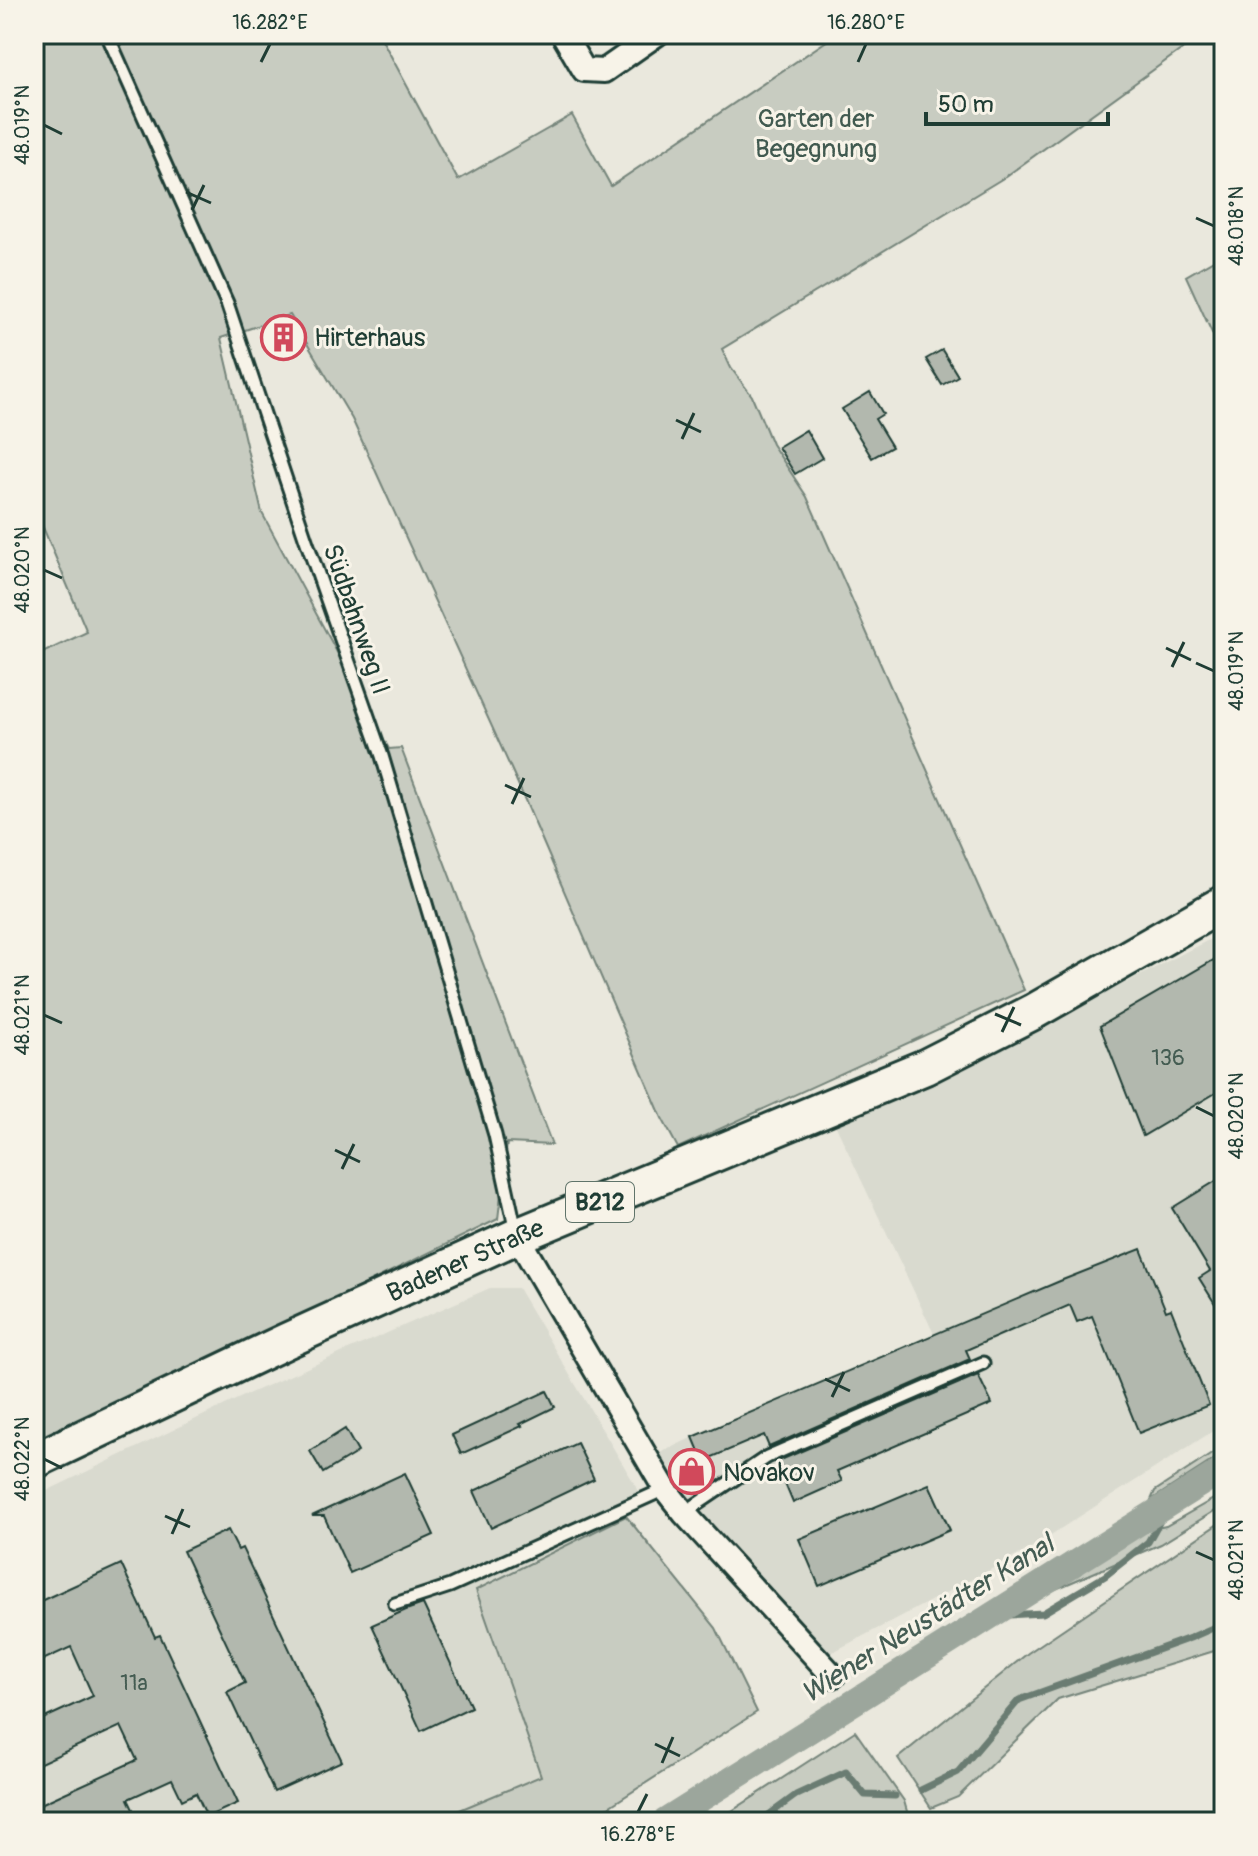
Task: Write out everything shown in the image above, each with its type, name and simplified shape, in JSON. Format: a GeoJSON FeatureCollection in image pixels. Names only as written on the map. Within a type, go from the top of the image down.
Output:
{"type":"FeatureCollection","features":[{"type":"Feature","properties":{"kind":"main road","name":"Badener Straße"},"geometry":{"type":"LineString","coordinates":[[34,1461],[517,1236],[925,1067],[1033,1012],[1224,903]]}},
{"type":"Feature","properties":{"kind":"street"},"geometry":{"type":"LineString","coordinates":[[563,34],[584,70],[604,71],[657,34]]}},
{"type":"Feature","properties":{"kind":"street"},"geometry":{"type":"LineString","coordinates":[[517,1236],[665,1489],[833,1676]]}},
{"type":"Feature","properties":{"kind":"lane","name":"Südbahnweg II"},"geometry":{"type":"LineString","coordinates":[[107,34],[227,303],[382,756],[495,1135],[517,1236]]}},
{"type":"Feature","properties":{"kind":"lane"},"geometry":{"type":"LineString","coordinates":[[684,1513],[767,1457],[983,1363]]}},
{"type":"Feature","properties":{"kind":"lane"},"geometry":{"type":"LineString","coordinates":[[395,1604],[450,1586],[665,1489]]}},
{"type":"Feature","properties":{"kind":"shaded area"},"geometry":{"type":"Polygon","coordinates":[[[1224,932],[1224,1424],[1024,1552],[827,1655],[682,1496],[656,1455],[934,1334],[833,1120],[1062,1016],[1224,932]]]}},
{"type":"Feature","properties":{"kind":"shaded area"},"geometry":{"type":"Polygon","coordinates":[[[490,1288],[518,1288],[646,1503],[476,1591],[541,1776],[431,1822],[34,1822],[34,1497],[250,1393],[490,1288]]]}},
{"type":"Feature","properties":{"kind":"green space","name":"Garten der Begegnung"},"geometry":{"type":"Polygon","coordinates":[[[34,34],[379,34],[458,180],[572,115],[611,186],[837,34],[1203,34],[1005,177],[722,349],[731,368],[752,396],[772,444],[807,497],[1024,990],[678,1148],[662,1118],[518,784],[352,419],[290,315],[221,338],[262,513],[389,749],[401,748],[552,1145],[507,1143],[498,1219],[34,1446],[34,792],[43,786],[34,764],[34,654],[36,656],[87,632],[34,506],[34,34]]]}},
{"type":"Feature","properties":{"kind":"green space"},"geometry":{"type":"Polygon","coordinates":[[[1224,254],[1224,359],[1186,276],[1224,254]]]}},
{"type":"Feature","properties":{"kind":"green space"},"geometry":{"type":"Polygon","coordinates":[[[1224,1446],[1224,1453],[1151,1500],[1155,1491],[1224,1446]]]}},
{"type":"Feature","properties":{"kind":"green space"},"geometry":{"type":"Polygon","coordinates":[[[1224,1493],[1224,1505],[1161,1544],[1037,1597],[1137,1532],[1166,1526],[1224,1493]]]}},
{"type":"Feature","properties":{"kind":"green space"},"geometry":{"type":"Polygon","coordinates":[[[626,1516],[716,1628],[757,1712],[585,1822],[431,1822],[541,1776],[476,1590],[626,1516]]]}},
{"type":"Feature","properties":{"kind":"green space"},"geometry":{"type":"Polygon","coordinates":[[[1224,1520],[1224,1648],[1058,1699],[958,1797],[931,1808],[898,1758],[1028,1653],[1224,1520]]]}},
{"type":"Feature","properties":{"kind":"green space"},"geometry":{"type":"Polygon","coordinates":[[[855,1731],[904,1801],[910,1822],[715,1822],[855,1731]]]}},
{"type":"Feature","properties":{"kind":"building"},"geometry":{"type":"Polygon","coordinates":[[[942,350],[958,376],[942,385],[926,359],[942,350]]]}},
{"type":"Feature","properties":{"kind":"building"},"geometry":{"type":"Polygon","coordinates":[[[870,392],[883,414],[875,419],[892,447],[872,458],[842,409],[870,392]]]}},
{"type":"Feature","properties":{"kind":"building"},"geometry":{"type":"Polygon","coordinates":[[[806,430],[822,458],[795,474],[778,447],[806,430]]]}},
{"type":"Feature","properties":{"kind":"building"},"geometry":{"type":"Polygon","coordinates":[[[1224,954],[1224,1088],[1143,1136],[1100,1026],[1224,954]]]}},
{"type":"Feature","properties":{"kind":"building"},"geometry":{"type":"Polygon","coordinates":[[[1224,1176],[1224,1318],[1199,1278],[1210,1271],[1172,1208],[1224,1176]]]}},
{"type":"Feature","properties":{"kind":"building"},"geometry":{"type":"Polygon","coordinates":[[[1141,1249],[1166,1311],[1171,1309],[1209,1405],[1139,1433],[1092,1316],[1077,1322],[1070,1305],[966,1350],[970,1359],[769,1447],[764,1435],[703,1461],[693,1437],[1141,1249]]]}},
{"type":"Feature","properties":{"kind":"building"},"geometry":{"type":"Polygon","coordinates":[[[978,1375],[992,1404],[837,1471],[842,1481],[793,1503],[776,1462],[978,1375]]]}},
{"type":"Feature","properties":{"kind":"building"},"geometry":{"type":"Polygon","coordinates":[[[547,1391],[555,1407],[461,1454],[452,1435],[547,1391]]]}},
{"type":"Feature","properties":{"kind":"building"},"geometry":{"type":"Polygon","coordinates":[[[345,1429],[358,1452],[323,1473],[310,1451],[345,1429]]]}},
{"type":"Feature","properties":{"kind":"building"},"geometry":{"type":"Polygon","coordinates":[[[577,1443],[594,1479],[491,1528],[474,1491],[577,1443]]]}},
{"type":"Feature","properties":{"kind":"building"},"geometry":{"type":"Polygon","coordinates":[[[405,1473],[434,1535],[350,1573],[324,1516],[312,1516],[405,1473]]]}},
{"type":"Feature","properties":{"kind":"building"},"geometry":{"type":"Polygon","coordinates":[[[929,1484],[950,1530],[819,1586],[799,1539],[929,1484]]]}},
{"type":"Feature","properties":{"kind":"building"},"geometry":{"type":"Polygon","coordinates":[[[228,1530],[238,1550],[242,1548],[342,1761],[274,1792],[227,1692],[245,1683],[183,1551],[228,1530]]]}},
{"type":"Feature","properties":{"kind":"building"},"geometry":{"type":"Polygon","coordinates":[[[121,1564],[155,1637],[160,1635],[238,1803],[207,1817],[196,1793],[182,1800],[172,1779],[128,1799],[139,1822],[34,1822],[34,1807],[137,1760],[121,1726],[34,1766],[34,1723],[93,1696],[71,1647],[34,1664],[34,1604],[121,1564]]]}},
{"type":"Feature","properties":{"kind":"building"},"geometry":{"type":"Polygon","coordinates":[[[423,1604],[471,1707],[421,1731],[372,1625],[423,1604]]]}},
{"type":"Feature","properties":{"kind":"waterway","name":"Wiener Neustädter Kanal"},"geometry":{"type":"LineString","coordinates":[[664,1822],[1224,1469]]}},
{"type":"Feature","properties":{"kind":"waterway"},"geometry":{"type":"LineString","coordinates":[[992,1616],[1043,1613],[1105,1576],[1148,1542],[1170,1503]]}},
{"type":"Feature","properties":{"kind":"waterway"},"geometry":{"type":"LineString","coordinates":[[921,1790],[958,1772],[1019,1700],[1224,1623]]}},
{"type":"Feature","properties":{"kind":"waterway"},"geometry":{"type":"LineString","coordinates":[[759,1822],[796,1795],[846,1772],[865,1795],[895,1796]]}},
{"type":"Feature","properties":{"kind":"place","name":"Hirterhaus"},"geometry":{"type":"Point","coordinates":[283,337]}},
{"type":"Feature","properties":{"kind":"place","name":"Novakov"},"geometry":{"type":"Point","coordinates":[692,1472]}}]}
